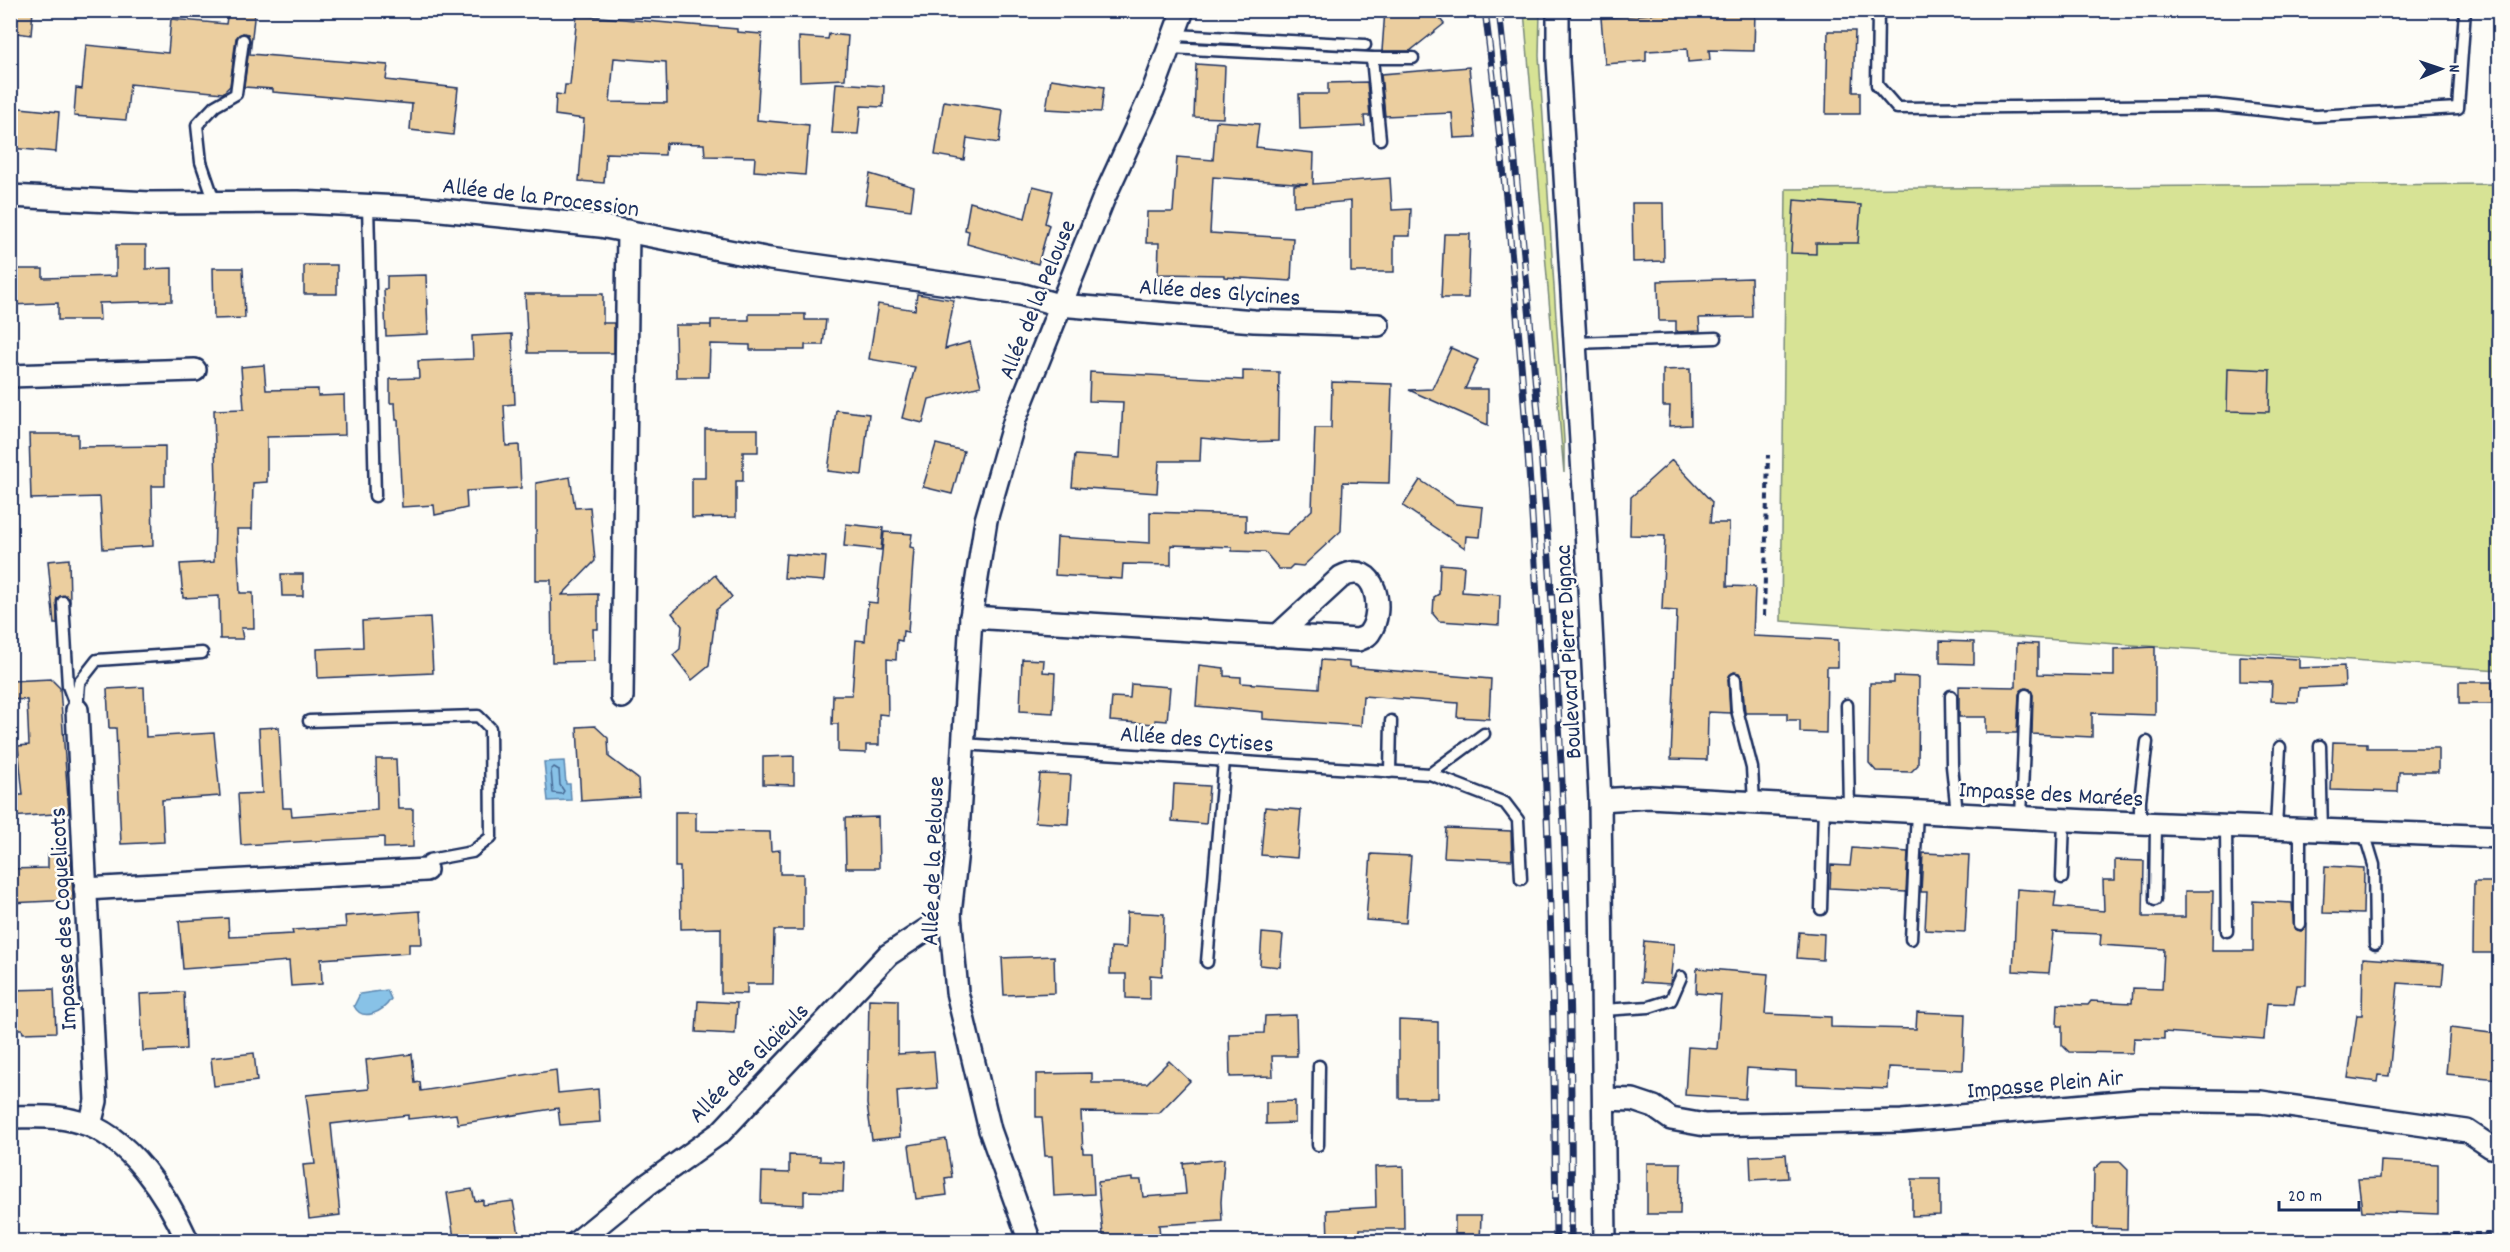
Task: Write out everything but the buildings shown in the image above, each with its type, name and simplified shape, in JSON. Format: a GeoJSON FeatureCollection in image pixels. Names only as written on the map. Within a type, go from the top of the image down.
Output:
{"type":"FeatureCollection","features":[{"type":"Feature","properties":{"kind":"street","name":"Allée de la Pelouse"},"geometry":{"type":"LineString","coordinates":[[1030,1242],[990,1130],[957,992],[950,914],[957,850],[971,616],[986,520],[1015,419],[1059,305],[1172,42],[1183,10]]}},
{"type":"Feature","properties":{"kind":"street","name":"Boulevard Pierre Dignac"},"geometry":{"type":"LineString","coordinates":[[1558,10],[1558,60],[1599,800],[1605,1242]]}},
{"type":"Feature","properties":{"kind":"street","name":"Allée de la Procession"},"geometry":{"type":"LineString","coordinates":[[10,196],[150,203],[298,202],[368,205],[600,226],[770,259],[1020,294],[1059,305]]}},
{"type":"Feature","properties":{"kind":"street"},"geometry":{"type":"LineString","coordinates":[[622,697],[628,231]]}},
{"type":"Feature","properties":{"kind":"street","name":"Allée des Glycines"},"geometry":{"type":"LineString","coordinates":[[1059,305],[1254,321],[1378,325]]}},
{"type":"Feature","properties":{"kind":"street"},"geometry":{"type":"LineString","coordinates":[[10,375],[195,370]]}},
{"type":"Feature","properties":{"kind":"street"},"geometry":{"type":"LineString","coordinates":[[971,616],[1277,636],[1358,640],[1369,634],[1375,621],[1376,600],[1372,582],[1362,573],[1351,571],[1341,577],[1277,636]]}},
{"type":"Feature","properties":{"kind":"street","name":"Impasse des Coquelicots"},"geometry":{"type":"LineString","coordinates":[[77,710],[96,1101],[90,1125]]}},
{"type":"Feature","properties":{"kind":"street","name":"Impasse des Marées"},"geometry":{"type":"LineString","coordinates":[[1599,800],[1649,797],[2148,823],[2499,837]]}},
{"type":"Feature","properties":{"kind":"street"},"geometry":{"type":"LineString","coordinates":[[85,889],[426,870]]}},
{"type":"Feature","properties":{"kind":"street","name":"Allée des Glaïeuls"},"geometry":{"type":"LineString","coordinates":[[577,1242],[647,1185],[721,1132],[888,955],[950,914]]}},
{"type":"Feature","properties":{"kind":"street","name":"Impasse Plein Air"},"geometry":{"type":"LineString","coordinates":[[1604,1099],[1633,1100],[1654,1107],[1671,1119],[1705,1125],[1902,1121],[2142,1100],[2261,1102],[2467,1131],[2496,1146]]}},
{"type":"Feature","properties":{"kind":"street"},"geometry":{"type":"LineString","coordinates":[[10,1118],[55,1117],[90,1125],[119,1145],[148,1174],[178,1220],[188,1242]]}},
{"type":"Feature","properties":{"kind":"lane"},"geometry":{"type":"LineString","coordinates":[[1878,10],[1878,86],[1897,108],[2215,105],[2316,116],[2458,108],[2465,10]]}},
{"type":"Feature","properties":{"kind":"lane"},"geometry":{"type":"LineString","coordinates":[[215,203],[201,162],[197,125],[215,106],[236,94],[243,40]]}},
{"type":"Feature","properties":{"kind":"lane"},"geometry":{"type":"LineString","coordinates":[[1172,42],[1365,45]]}},
{"type":"Feature","properties":{"kind":"lane"},"geometry":{"type":"LineString","coordinates":[[1172,42],[1371,58],[1413,58]]}},
{"type":"Feature","properties":{"kind":"lane"},"geometry":{"type":"LineString","coordinates":[[1371,58],[1380,140]]}},
{"type":"Feature","properties":{"kind":"lane"},"geometry":{"type":"LineString","coordinates":[[368,205],[375,496]]}},
{"type":"Feature","properties":{"kind":"lane"},"geometry":{"type":"LineString","coordinates":[[1575,344],[1716,338]]}},
{"type":"Feature","properties":{"kind":"lane"},"geometry":{"type":"LineString","coordinates":[[63,602],[68,686],[77,710]]}},
{"type":"Feature","properties":{"kind":"lane"},"geometry":{"type":"LineString","coordinates":[[77,710],[79,683],[97,660],[202,653]]}},
{"type":"Feature","properties":{"kind":"lane"},"geometry":{"type":"LineString","coordinates":[[1735,679],[1737,711],[1752,768],[1754,802]]}},
{"type":"Feature","properties":{"kind":"lane"},"geometry":{"type":"LineString","coordinates":[[2021,817],[2026,695]]}},
{"type":"Feature","properties":{"kind":"lane"},"geometry":{"type":"LineString","coordinates":[[1951,696],[1952,766],[1957,813]]}},
{"type":"Feature","properties":{"kind":"lane"},"geometry":{"type":"LineString","coordinates":[[1847,705],[1849,808]]}},
{"type":"Feature","properties":{"kind":"lane"},"geometry":{"type":"LineString","coordinates":[[309,721],[478,716],[490,728],[491,837],[472,852],[429,860],[426,870]]}},
{"type":"Feature","properties":{"kind":"lane"},"geometry":{"type":"LineString","coordinates":[[1390,772],[1391,721]]}},
{"type":"Feature","properties":{"kind":"lane"},"geometry":{"type":"LineString","coordinates":[[1430,774],[1484,734]]}},
{"type":"Feature","properties":{"kind":"lane"},"geometry":{"type":"LineString","coordinates":[[2147,742],[2140,800],[2148,823],[2155,900]]}},
{"type":"Feature","properties":{"kind":"lane","name":"Allée des Cytises"},"geometry":{"type":"LineString","coordinates":[[962,744],[1430,774],[1505,803],[1518,820],[1521,879]]}},
{"type":"Feature","properties":{"kind":"lane"},"geometry":{"type":"LineString","coordinates":[[2320,746],[2322,831]]}},
{"type":"Feature","properties":{"kind":"lane"},"geometry":{"type":"LineString","coordinates":[[2276,829],[2280,747]]}},
{"type":"Feature","properties":{"kind":"lane"},"geometry":{"type":"LineString","coordinates":[[1207,962],[1224,761]]}},
{"type":"Feature","properties":{"kind":"lane"},"geometry":{"type":"LineString","coordinates":[[1821,909],[1824,806]]}},
{"type":"Feature","properties":{"kind":"lane"},"geometry":{"type":"LineString","coordinates":[[1911,939],[1917,811]]}},
{"type":"Feature","properties":{"kind":"lane"},"geometry":{"type":"LineString","coordinates":[[2062,878],[2064,819]]}},
{"type":"Feature","properties":{"kind":"lane"},"geometry":{"type":"LineString","coordinates":[[2226,826],[2227,931]]}},
{"type":"Feature","properties":{"kind":"lane"},"geometry":{"type":"LineString","coordinates":[[2300,829],[2300,924]]}},
{"type":"Feature","properties":{"kind":"lane"},"geometry":{"type":"LineString","coordinates":[[2364,832],[2374,865],[2374,944]]}},
{"type":"Feature","properties":{"kind":"lane"},"geometry":{"type":"LineString","coordinates":[[1603,1010],[1649,1007],[1671,1000],[1681,977]]}},
{"type":"Feature","properties":{"kind":"lane"},"geometry":{"type":"LineString","coordinates":[[1318,1145],[1319,1066]]}},
{"type":"Feature","properties":{"kind":"path"},"geometry":{"type":"LineString","coordinates":[[1764,616],[1768,455]]}},
{"type":"Feature","properties":{"kind":"path"},"geometry":{"type":"LineString","coordinates":[[2412,1242],[2416,1239],[2443,1234],[2499,1234]]}},
{"type":"Feature","properties":{"kind":"green space"},"geometry":{"type":"Polygon","coordinates":[[[1524,11],[1540,11],[1539,56],[1564,440],[1564,473],[1524,11]]]}},
{"type":"Feature","properties":{"kind":"green space"},"geometry":{"type":"Polygon","coordinates":[[[2499,184],[2499,670],[1781,621],[1786,189],[2499,184]]]}},
{"type":"Feature","properties":{"kind":"water"},"geometry":{"type":"Polygon","coordinates":[[[564,761],[566,784],[570,784],[571,800],[548,801],[544,762],[564,761]]]}},
{"type":"Feature","properties":{"kind":"water"},"geometry":{"type":"Polygon","coordinates":[[[387,990],[391,999],[377,1012],[362,1014],[354,1006],[360,994],[387,990]]]}},
{"type":"Feature","properties":{"kind":"railway"},"geometry":{"type":"LineString","coordinates":[[1485,10],[1503,163],[1517,317],[1538,625],[1551,933],[1556,1242]]}},
{"type":"Feature","properties":{"kind":"railway"},"geometry":{"type":"LineString","coordinates":[[1499,10],[1530,317],[1553,625],[1568,933],[1571,1242]]}}]}
